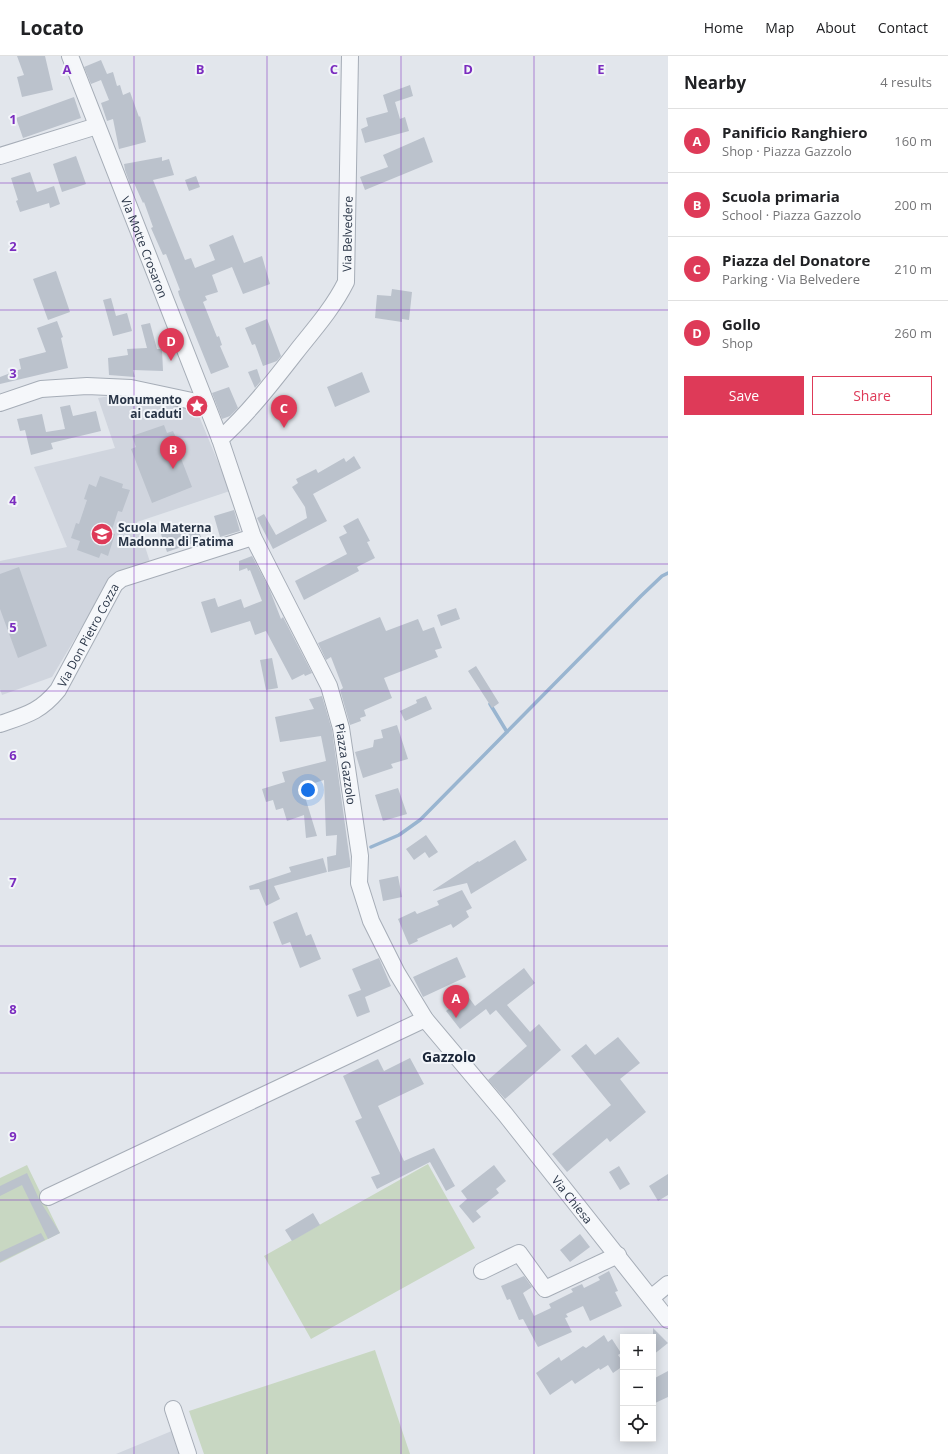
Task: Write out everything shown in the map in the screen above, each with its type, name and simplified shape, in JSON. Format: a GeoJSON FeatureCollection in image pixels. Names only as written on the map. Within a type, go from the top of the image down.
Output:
{"type":"FeatureCollection","features":[{"type":"Feature","properties":{"kind":"street","name":"Via Motte Crosaron"},"geometry":{"type":"LineString","coordinates":[[70,56],[220,439]]}},
{"type":"Feature","properties":{"kind":"street","name":"Via Belvedere"},"geometry":{"type":"LineString","coordinates":[[220,439],[238,423],[290,360],[332,306],[346,282],[350,56]]}},
{"type":"Feature","properties":{"kind":"street"},"geometry":{"type":"LineString","coordinates":[[0,156],[97,126]]}},
{"type":"Feature","properties":{"kind":"street"},"geometry":{"type":"LineString","coordinates":[[0,403],[41,389],[87,386],[132,388],[206,404]]}},
{"type":"Feature","properties":{"kind":"street","name":"Piazza Gazzolo"},"geometry":{"type":"LineString","coordinates":[[220,439],[253,537],[329,686],[341,728],[360,856],[359,883],[371,921],[396,974],[425,1019],[476,1080]]}},
{"type":"Feature","properties":{"kind":"street","name":"Via Don Pietro Cozza"},"geometry":{"type":"LineString","coordinates":[[0,724],[31,713],[47,704],[58,690],[115,584],[121,579],[253,537]]}},
{"type":"Feature","properties":{"kind":"street"},"geometry":{"type":"LineString","coordinates":[[48,1196],[425,1019]]}},
{"type":"Feature","properties":{"kind":"street","name":"Via Chiesa"},"geometry":{"type":"LineString","coordinates":[[476,1080],[668,1320]]}},
{"type":"Feature","properties":{"kind":"street"},"geometry":{"type":"LineString","coordinates":[[482,1270],[519,1253],[545,1289],[618,1256]]}},
{"type":"Feature","properties":{"kind":"street"},"geometry":{"type":"LineString","coordinates":[[650,1298],[668,1284]]}},
{"type":"Feature","properties":{"kind":"street"},"geometry":{"type":"LineString","coordinates":[[173,1409],[188,1454]]}},
{"type":"Feature","properties":{"kind":"shaded area"},"geometry":{"type":"Polygon","coordinates":[[[122,394],[194,404],[230,491],[137,522],[150,562],[113,579],[101,591],[89,615],[52,677],[2,695],[0,689],[0,561],[67,547],[34,467],[115,448],[98,398],[122,394]]]}},
{"type":"Feature","properties":{"kind":"shaded area"},"geometry":{"type":"Polygon","coordinates":[[[179,1428],[188,1454],[116,1454],[179,1428]]]}},
{"type":"Feature","properties":{"kind":"green space"},"geometry":{"type":"Polygon","coordinates":[[[428,1164],[475,1248],[311,1339],[264,1256],[428,1164]]]}},
{"type":"Feature","properties":{"kind":"green space"},"geometry":{"type":"Polygon","coordinates":[[[27,1165],[60,1233],[0,1263],[0,1178],[27,1165]]]}},
{"type":"Feature","properties":{"kind":"green space"},"geometry":{"type":"Polygon","coordinates":[[[375,1350],[410,1454],[204,1454],[189,1411],[375,1350]]]}},
{"type":"Feature","properties":{"kind":"building"},"geometry":{"type":"Polygon","coordinates":[[[17,56],[45,56],[53,90],[22,97],[17,77],[24,75],[17,56]]]}},
{"type":"Feature","properties":{"kind":"building"},"geometry":{"type":"Polygon","coordinates":[[[101,60],[107,74],[113,72],[117,86],[120,85],[123,95],[130,92],[139,117],[140,116],[146,142],[119,149],[113,119],[107,121],[101,103],[109,100],[101,80],[91,84],[84,67],[101,60]]]}},
{"type":"Feature","properties":{"kind":"building"},"geometry":{"type":"Polygon","coordinates":[[[410,85],[413,96],[395,102],[400,119],[405,117],[409,131],[365,143],[361,129],[368,126],[366,118],[388,112],[383,95],[410,85]]]}},
{"type":"Feature","properties":{"kind":"building"},"geometry":{"type":"Polygon","coordinates":[[[74,97],[81,118],[23,138],[16,118],[74,97]]]}},
{"type":"Feature","properties":{"kind":"building"},"geometry":{"type":"Polygon","coordinates":[[[424,137],[433,162],[365,190],[360,177],[388,167],[383,155],[424,137]]]}},
{"type":"Feature","properties":{"kind":"building"},"geometry":{"type":"Polygon","coordinates":[[[76,156],[86,184],[62,192],[53,164],[76,156]]]}},
{"type":"Feature","properties":{"kind":"building"},"geometry":{"type":"Polygon","coordinates":[[[162,157],[162,161],[169,159],[174,175],[153,180],[185,260],[191,258],[195,268],[215,260],[209,245],[233,235],[244,263],[262,256],[270,284],[243,294],[232,267],[212,275],[218,292],[205,296],[207,300],[203,302],[217,337],[219,336],[222,345],[220,346],[229,367],[211,374],[179,295],[178,291],[180,290],[166,254],[163,255],[151,228],[153,227],[144,202],[143,203],[134,183],[130,184],[125,170],[124,164],[162,157]]]}},
{"type":"Feature","properties":{"kind":"building"},"geometry":{"type":"Polygon","coordinates":[[[30,172],[37,192],[54,186],[60,204],[50,208],[49,203],[20,212],[11,178],[30,172]]]}},
{"type":"Feature","properties":{"kind":"building"},"geometry":{"type":"Polygon","coordinates":[[[196,176],[200,187],[189,191],[185,180],[196,176]]]}},
{"type":"Feature","properties":{"kind":"building"},"geometry":{"type":"Polygon","coordinates":[[[56,271],[70,312],[48,320],[33,279],[56,271]]]}},
{"type":"Feature","properties":{"kind":"building"},"geometry":{"type":"Polygon","coordinates":[[[392,289],[412,292],[409,320],[402,319],[402,322],[375,318],[377,295],[391,296],[392,289]]]}},
{"type":"Feature","properties":{"kind":"building"},"geometry":{"type":"Polygon","coordinates":[[[111,298],[116,316],[127,313],[132,331],[113,336],[103,300],[111,298]]]}},
{"type":"Feature","properties":{"kind":"building"},"geometry":{"type":"Polygon","coordinates":[[[267,319],[281,356],[277,361],[263,366],[255,344],[252,345],[245,328],[267,319]]]}},
{"type":"Feature","properties":{"kind":"building"},"geometry":{"type":"Polygon","coordinates":[[[57,321],[63,337],[61,338],[68,368],[0,384],[0,377],[21,369],[19,359],[46,352],[37,328],[57,321]]]}},
{"type":"Feature","properties":{"kind":"building"},"geometry":{"type":"Polygon","coordinates":[[[150,323],[157,349],[162,349],[163,371],[133,370],[135,377],[109,375],[108,358],[128,355],[127,349],[147,348],[141,325],[150,323]]]}},
{"type":"Feature","properties":{"kind":"building"},"geometry":{"type":"Polygon","coordinates":[[[257,369],[261,381],[255,388],[248,372],[257,369]]]}},
{"type":"Feature","properties":{"kind":"building"},"geometry":{"type":"Polygon","coordinates":[[[362,372],[370,392],[335,407],[327,387],[362,372]]]}},
{"type":"Feature","properties":{"kind":"building"},"geometry":{"type":"Polygon","coordinates":[[[229,387],[238,408],[230,416],[222,419],[212,393],[229,387]]]}},
{"type":"Feature","properties":{"kind":"building"},"geometry":{"type":"Polygon","coordinates":[[[70,405],[73,416],[96,411],[101,431],[51,443],[53,449],[31,455],[25,430],[20,431],[17,419],[42,414],[46,432],[65,429],[60,407],[70,405]]]}},
{"type":"Feature","properties":{"kind":"building"},"geometry":{"type":"Polygon","coordinates":[[[164,425],[167,433],[173,431],[177,440],[174,440],[192,487],[152,503],[131,449],[136,447],[132,436],[164,425]]]}},
{"type":"Feature","properties":{"kind":"building"},"geometry":{"type":"Polygon","coordinates":[[[354,456],[361,468],[313,494],[327,521],[273,549],[257,518],[264,514],[276,535],[307,518],[305,507],[292,487],[298,483],[296,479],[316,469],[318,473],[344,458],[346,462],[354,456]]]}},
{"type":"Feature","properties":{"kind":"building"},"geometry":{"type":"Polygon","coordinates":[[[100,476],[123,484],[122,488],[130,490],[122,512],[118,511],[111,533],[115,534],[108,556],[101,553],[99,558],[77,550],[80,541],[71,538],[76,523],[79,524],[87,500],[84,499],[89,484],[96,487],[100,476]]]}},
{"type":"Feature","properties":{"kind":"building"},"geometry":{"type":"Polygon","coordinates":[[[234,510],[240,531],[220,537],[214,516],[234,510]]]}},
{"type":"Feature","properties":{"kind":"building"},"geometry":{"type":"Polygon","coordinates":[[[358,518],[370,541],[367,542],[375,558],[357,567],[359,571],[304,600],[295,581],[347,554],[339,537],[347,533],[343,526],[358,518]]]}},
{"type":"Feature","properties":{"kind":"building"},"geometry":{"type":"Polygon","coordinates":[[[197,525],[202,540],[167,552],[161,534],[197,525]]]}},
{"type":"Feature","properties":{"kind":"building"},"geometry":{"type":"Polygon","coordinates":[[[252,556],[269,588],[281,619],[283,617],[312,673],[305,676],[304,674],[292,680],[266,631],[255,635],[250,621],[211,633],[201,602],[215,598],[218,607],[241,599],[244,608],[262,601],[250,570],[248,571],[247,568],[239,571],[239,561],[252,556]]]}},
{"type":"Feature","properties":{"kind":"building"},"geometry":{"type":"Polygon","coordinates":[[[19,567],[47,646],[18,658],[0,609],[0,574],[19,567]]]}},
{"type":"Feature","properties":{"kind":"building"},"geometry":{"type":"Polygon","coordinates":[[[456,608],[460,619],[441,626],[437,615],[456,608]]]}},
{"type":"Feature","properties":{"kind":"building"},"geometry":{"type":"Polygon","coordinates":[[[380,617],[386,631],[418,619],[423,631],[434,627],[442,648],[435,650],[438,657],[384,678],[392,698],[364,710],[366,716],[360,718],[361,721],[350,725],[340,690],[343,688],[331,657],[326,660],[318,643],[380,617]]]}},
{"type":"Feature","properties":{"kind":"building"},"geometry":{"type":"Polygon","coordinates":[[[272,658],[278,688],[266,690],[260,660],[272,658]]]}},
{"type":"Feature","properties":{"kind":"building"},"geometry":{"type":"Polygon","coordinates":[[[476,666],[499,703],[492,708],[468,671],[476,666]]]}},
{"type":"Feature","properties":{"kind":"building"},"geometry":{"type":"Polygon","coordinates":[[[322,696],[332,730],[350,861],[350,867],[328,872],[327,857],[336,855],[337,835],[326,836],[324,780],[302,787],[317,836],[306,838],[304,815],[287,821],[283,808],[276,810],[273,800],[266,802],[262,789],[285,782],[282,772],[326,761],[321,736],[280,742],[275,717],[314,709],[309,699],[322,696]]]}},
{"type":"Feature","properties":{"kind":"building"},"geometry":{"type":"Polygon","coordinates":[[[426,696],[432,709],[405,721],[400,711],[417,703],[416,700],[426,696]]]}},
{"type":"Feature","properties":{"kind":"building"},"geometry":{"type":"Polygon","coordinates":[[[397,725],[408,759],[391,764],[393,768],[363,778],[355,752],[373,747],[374,740],[383,738],[381,730],[397,725]]]}},
{"type":"Feature","properties":{"kind":"building"},"geometry":{"type":"Polygon","coordinates":[[[398,788],[407,814],[383,821],[375,795],[398,788]]]}},
{"type":"Feature","properties":{"kind":"building"},"geometry":{"type":"Polygon","coordinates":[[[426,835],[438,852],[429,858],[425,852],[414,860],[406,849],[426,835]]]}},
{"type":"Feature","properties":{"kind":"building"},"geometry":{"type":"Polygon","coordinates":[[[515,840],[527,860],[471,894],[467,883],[432,891],[478,861],[479,862],[515,840]]]}},
{"type":"Feature","properties":{"kind":"building"},"geometry":{"type":"Polygon","coordinates":[[[323,858],[327,872],[274,886],[280,899],[266,906],[259,889],[250,890],[249,886],[291,872],[289,867],[323,858]]]}},
{"type":"Feature","properties":{"kind":"building"},"geometry":{"type":"Polygon","coordinates":[[[398,876],[402,897],[383,901],[379,880],[398,876]]]}},
{"type":"Feature","properties":{"kind":"building"},"geometry":{"type":"Polygon","coordinates":[[[462,890],[472,908],[466,911],[469,917],[453,928],[451,924],[417,939],[418,941],[409,945],[398,919],[415,911],[417,914],[439,905],[437,901],[462,890]]]}},
{"type":"Feature","properties":{"kind":"building"},"geometry":{"type":"Polygon","coordinates":[[[297,912],[306,936],[311,934],[321,959],[300,968],[290,942],[282,945],[273,922],[297,912]]]}},
{"type":"Feature","properties":{"kind":"building"},"geometry":{"type":"Polygon","coordinates":[[[457,957],[466,977],[423,997],[413,977],[457,957]]]}},
{"type":"Feature","properties":{"kind":"building"},"geometry":{"type":"Polygon","coordinates":[[[379,958],[391,986],[365,997],[370,1012],[357,1017],[348,995],[361,990],[352,969],[379,958]]]}},
{"type":"Feature","properties":{"kind":"building"},"geometry":{"type":"Polygon","coordinates":[[[524,968],[535,983],[507,1005],[530,1032],[539,1024],[561,1050],[505,1099],[488,1080],[527,1046],[496,1010],[490,1015],[486,1009],[460,1029],[446,1011],[467,995],[475,1006],[524,968]]]}},
{"type":"Feature","properties":{"kind":"building"},"geometry":{"type":"Polygon","coordinates":[[[618,1037],[640,1063],[620,1079],[646,1112],[610,1142],[607,1138],[567,1172],[552,1154],[611,1105],[571,1056],[586,1044],[595,1055],[618,1037]]]}},
{"type":"Feature","properties":{"kind":"building"},"geometry":{"type":"Polygon","coordinates":[[[410,1058],[424,1084],[378,1106],[404,1161],[434,1148],[455,1186],[446,1191],[430,1162],[377,1189],[371,1177],[380,1174],[355,1121],[362,1118],[343,1076],[378,1059],[384,1071],[410,1058]]]}},
{"type":"Feature","properties":{"kind":"building"},"geometry":{"type":"Polygon","coordinates":[[[494,1165],[506,1181],[496,1189],[499,1193],[476,1211],[481,1217],[473,1223],[459,1206],[467,1199],[461,1191],[494,1165]]]}},
{"type":"Feature","properties":{"kind":"building"},"geometry":{"type":"Polygon","coordinates":[[[619,1166],[630,1184],[620,1190],[609,1172],[619,1166]]]}},
{"type":"Feature","properties":{"kind":"building"},"geometry":{"type":"Polygon","coordinates":[[[27,1173],[40,1201],[60,1233],[48,1239],[22,1185],[0,1196],[0,1186],[27,1173]]]}},
{"type":"Feature","properties":{"kind":"building"},"geometry":{"type":"Polygon","coordinates":[[[668,1174],[668,1195],[658,1201],[649,1186],[668,1174]]]}},
{"type":"Feature","properties":{"kind":"building"},"geometry":{"type":"Polygon","coordinates":[[[313,1213],[320,1225],[292,1241],[285,1230],[313,1213]]]}},
{"type":"Feature","properties":{"kind":"building"},"geometry":{"type":"Polygon","coordinates":[[[41,1233],[45,1240],[0,1262],[0,1252],[41,1233]]]}},
{"type":"Feature","properties":{"kind":"building"},"geometry":{"type":"Polygon","coordinates":[[[580,1234],[590,1247],[570,1262],[560,1250],[580,1234]]]}},
{"type":"Feature","properties":{"kind":"building"},"geometry":{"type":"Polygon","coordinates":[[[609,1271],[618,1291],[615,1292],[622,1306],[590,1321],[583,1306],[566,1314],[568,1317],[565,1318],[572,1332],[538,1347],[523,1319],[519,1320],[510,1299],[507,1300],[501,1286],[524,1276],[532,1287],[523,1293],[534,1316],[551,1308],[549,1304],[573,1292],[571,1289],[582,1284],[584,1288],[600,1280],[598,1277],[609,1271]]]}},
{"type":"Feature","properties":{"kind":"building"},"geometry":{"type":"Polygon","coordinates":[[[653,1328],[668,1343],[656,1353],[656,1334],[653,1334],[653,1328]]]}},
{"type":"Feature","properties":{"kind":"building"},"geometry":{"type":"Polygon","coordinates":[[[604,1335],[608,1342],[612,1339],[620,1351],[618,1355],[620,1358],[620,1368],[613,1373],[608,1365],[600,1370],[599,1368],[575,1384],[572,1380],[550,1395],[536,1373],[559,1357],[561,1361],[583,1346],[586,1348],[604,1335]]]}},
{"type":"Feature","properties":{"kind":"building"},"geometry":{"type":"Polygon","coordinates":[[[668,1371],[668,1397],[656,1403],[656,1377],[668,1371]]]}},
{"type":"Feature","properties":{"kind":"waterway"},"geometry":{"type":"LineString","coordinates":[[371,847],[399,835],[420,820],[641,596],[662,576],[668,573]]}},
{"type":"Feature","properties":{"kind":"waterway"},"geometry":{"type":"LineString","coordinates":[[490,704],[507,732]]}},
{"type":"Feature","properties":{"kind":"place","name":"Gollo"},"geometry":{"type":"Point","coordinates":[171,361]}},
{"type":"Feature","properties":{"kind":"place","name":"Monumento ai caduti"},"geometry":{"type":"Point","coordinates":[197,406]}},
{"type":"Feature","properties":{"kind":"place","name":"Piazza del Donatore"},"geometry":{"type":"Point","coordinates":[284,428]}},
{"type":"Feature","properties":{"kind":"place","name":"Scuola primaria"},"geometry":{"type":"Point","coordinates":[173,469]}},
{"type":"Feature","properties":{"kind":"place","name":"Scuola Materna Madonna di Fatima"},"geometry":{"type":"Point","coordinates":[102,534]}},
{"type":"Feature","properties":{"kind":"place","name":"Panificio Ranghiero"},"geometry":{"type":"Point","coordinates":[456,1018]}},
{"type":"Feature","properties":{"kind":"district","name":"Gazzolo"},"geometry":{"type":"Point","coordinates":[449,1056]}}]}
